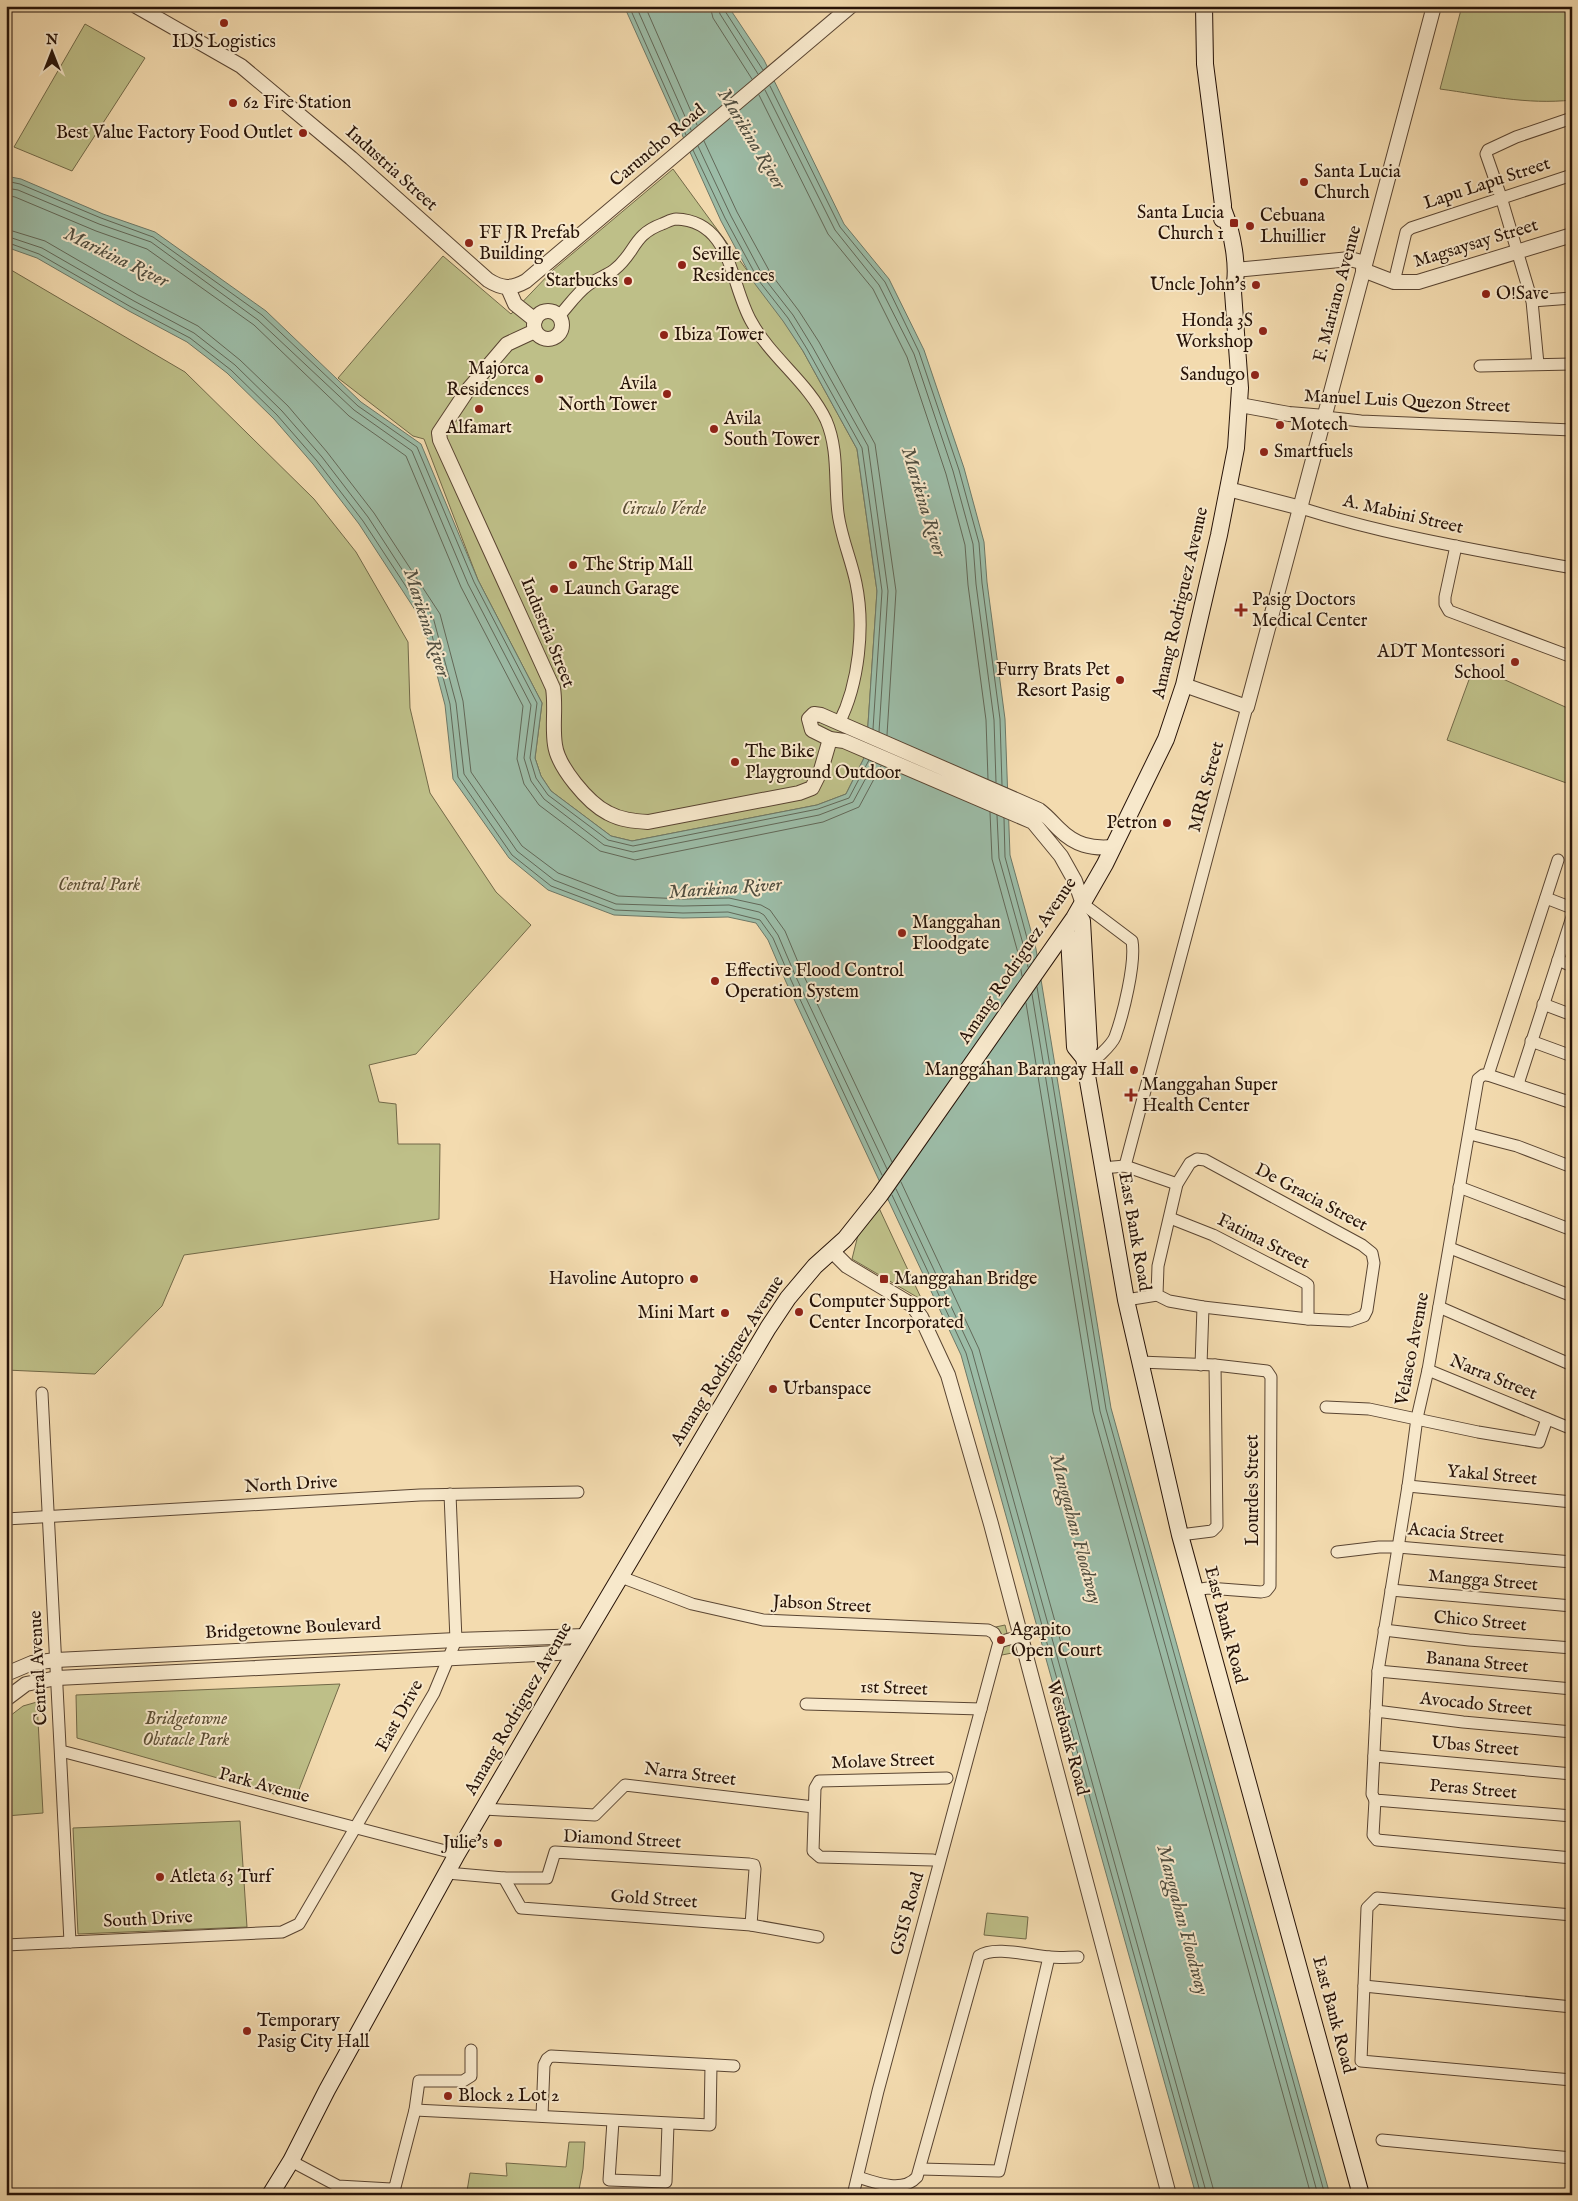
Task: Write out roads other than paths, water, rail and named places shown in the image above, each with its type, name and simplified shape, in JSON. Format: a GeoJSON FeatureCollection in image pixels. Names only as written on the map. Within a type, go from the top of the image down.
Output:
{"type":"FeatureCollection","features":[{"type":"Feature","properties":{"kind":"main road","name":"Amang Rodriguez Avenue"},"geometry":{"type":"LineString","coordinates":[[1204,6],[1206,64],[1223,209],[1222,225],[1228,283],[1233,292]]}},
{"type":"Feature","properties":{"kind":"main road","name":"Amang Rodriguez Avenue"},"geometry":{"type":"LineString","coordinates":[[270,2195],[291,2161],[327,2090],[458,1854],[768,1328],[793,1292],[815,1266],[845,1239],[880,1195],[1051,953],[1080,909],[1105,864],[1166,739],[1184,685],[1236,448],[1240,404],[1233,292],[1236,281],[1230,226],[1223,209]]}},
{"type":"Feature","properties":{"kind":"main road","name":"East Bank Road"},"geometry":{"type":"LineString","coordinates":[[1080,909],[1089,1046],[1084,1058]]}},
{"type":"Feature","properties":{"kind":"main road","name":"East Bank Road"},"geometry":{"type":"LineString","coordinates":[[1065,932],[1068,937],[1075,1047],[1084,1058],[1126,1300],[1180,1535],[1361,2195]]}},
{"type":"Feature","properties":{"kind":"street","name":"Industria Street"},"geometry":{"type":"LineString","coordinates":[[136,6],[241,66],[351,158],[488,280],[497,286],[508,288]]}},
{"type":"Feature","properties":{"kind":"street","name":"Caruncho Road"},"geometry":{"type":"LineString","coordinates":[[508,288],[526,281],[851,6]]}},
{"type":"Feature","properties":{"kind":"street","name":"F. Mariano Avenue"},"geometry":{"type":"LineString","coordinates":[[1325,417],[1434,6]]}},
{"type":"Feature","properties":{"kind":"street"},"geometry":{"type":"LineString","coordinates":[[1538,364],[1532,301],[1501,197],[1486,160],[1486,154],[1488,150],[1516,137],[1572,118]]}},
{"type":"Feature","properties":{"kind":"street","name":"Lapu Lapu Street"},"geometry":{"type":"LineString","coordinates":[[1394,282],[1406,232],[1411,228],[1572,175]]}},
{"type":"Feature","properties":{"kind":"street"},"geometry":{"type":"LineString","coordinates":[[560,315],[588,285],[614,269],[648,230],[675,219],[692,222],[716,236],[729,261],[738,294],[750,320],[762,340],[810,394],[826,419],[833,441],[838,514],[856,582],[860,628],[858,656],[845,726],[838,739]]}},
{"type":"Feature","properties":{"kind":"street","name":"Magsaysay Street"},"geometry":{"type":"LineString","coordinates":[[1235,270],[1350,259],[1394,282],[1418,282],[1572,235]]}},
{"type":"Feature","properties":{"kind":"street"},"geometry":{"type":"LineString","coordinates":[[508,288],[516,304],[535,325],[540,336],[546,339],[556,337],[562,328],[563,322],[560,315],[548,310],[542,312],[535,325]]}},
{"type":"Feature","properties":{"kind":"street"},"geometry":{"type":"LineString","coordinates":[[1532,301],[1572,298]]}},
{"type":"Feature","properties":{"kind":"street","name":"Industria Street"},"geometry":{"type":"LineString","coordinates":[[535,325],[507,344],[467,392],[439,433],[440,440],[553,688],[555,701],[555,746],[562,763],[574,781],[586,795],[607,813],[627,821],[648,822],[799,793],[812,788],[838,739]]}},
{"type":"Feature","properties":{"kind":"street"},"geometry":{"type":"LineString","coordinates":[[1480,366],[1572,364]]}},
{"type":"Feature","properties":{"kind":"street","name":"Manuel Luis Quezon Street"},"geometry":{"type":"LineString","coordinates":[[1240,404],[1289,414],[1361,421],[1572,430]]}},
{"type":"Feature","properties":{"kind":"street","name":"MRR Street"},"geometry":{"type":"LineString","coordinates":[[1125,1166],[1325,417]]}},
{"type":"Feature","properties":{"kind":"street","name":"A. Mabini Street"},"geometry":{"type":"LineString","coordinates":[[1228,489],[1346,522],[1456,546],[1572,568]]}},
{"type":"Feature","properties":{"kind":"street"},"geometry":{"type":"LineString","coordinates":[[1456,546],[1445,597],[1445,604],[1449,611],[1572,657]]}},
{"type":"Feature","properties":{"kind":"street"},"geometry":{"type":"LineString","coordinates":[[1184,685],[1247,708]]}},
{"type":"Feature","properties":{"kind":"street"},"geometry":{"type":"LineString","coordinates":[[1084,1058],[1100,1056],[1114,1039],[1133,967],[1134,952],[1132,941],[1080,909],[1075,881],[1036,816],[845,726],[814,714],[809,719],[812,730],[1036,816],[1049,817],[1075,845],[1105,864]]}},
{"type":"Feature","properties":{"kind":"street"},"geometry":{"type":"LineString","coordinates":[[1075,845],[1095,849],[1113,847]]}},
{"type":"Feature","properties":{"kind":"street"},"geometry":{"type":"LineString","coordinates":[[1061,856],[1072,854],[1075,845]]}},
{"type":"Feature","properties":{"kind":"street"},"geometry":{"type":"LineString","coordinates":[[1558,860],[1488,1075],[1572,1103]]}},
{"type":"Feature","properties":{"kind":"street"},"geometry":{"type":"LineString","coordinates":[[1546,898],[1572,908]]}},
{"type":"Feature","properties":{"kind":"street"},"geometry":{"type":"LineString","coordinates":[[1518,1084],[1572,918]]}},
{"type":"Feature","properties":{"kind":"street"},"geometry":{"type":"LineString","coordinates":[[1558,960],[1572,966]]}},
{"type":"Feature","properties":{"kind":"street"},"geometry":{"type":"LineString","coordinates":[[1543,1004],[1572,1015]]}},
{"type":"Feature","properties":{"kind":"street"},"geometry":{"type":"LineString","coordinates":[[1531,1040],[1572,1056]]}},
{"type":"Feature","properties":{"kind":"street","name":"Velasco Avenue"},"geometry":{"type":"LineString","coordinates":[[1488,1075],[1483,1075],[1478,1079],[1450,1248],[1428,1370],[1417,1418],[1408,1486],[1384,1630],[1378,1671],[1376,1711],[1373,1799],[1374,1835],[1377,1840],[1572,1858]]}},
{"type":"Feature","properties":{"kind":"street"},"geometry":{"type":"LineString","coordinates":[[1470,1134],[1517,1146],[1572,1166]]}},
{"type":"Feature","properties":{"kind":"street","name":"De Gracia Street"},"geometry":{"type":"LineString","coordinates":[[1197,1159],[1205,1160],[1362,1245],[1372,1253],[1374,1263],[1367,1310],[1364,1316],[1350,1321],[1308,1319],[1169,1301],[1157,1295],[1158,1266],[1170,1218],[1177,1184],[1190,1163],[1197,1159]]}},
{"type":"Feature","properties":{"kind":"street"},"geometry":{"type":"LineString","coordinates":[[1102,1168],[1125,1166],[1177,1184]]}},
{"type":"Feature","properties":{"kind":"street"},"geometry":{"type":"LineString","coordinates":[[1459,1187],[1572,1230]]}},
{"type":"Feature","properties":{"kind":"street","name":"Fatima Street"},"geometry":{"type":"LineString","coordinates":[[1170,1218],[1214,1235],[1304,1282],[1308,1286],[1308,1319]]}},
{"type":"Feature","properties":{"kind":"street"},"geometry":{"type":"LineString","coordinates":[[1450,1248],[1572,1296]]}},
{"type":"Feature","properties":{"kind":"street","name":"Westbank Road"},"geometry":{"type":"LineString","coordinates":[[832,1251],[848,1266],[912,1305],[921,1317],[939,1352],[952,1385],[1170,2195]]}},
{"type":"Feature","properties":{"kind":"street"},"geometry":{"type":"LineString","coordinates":[[1126,1300],[1157,1295]]}},
{"type":"Feature","properties":{"kind":"street"},"geometry":{"type":"LineString","coordinates":[[1201,1365],[1203,1306]]}},
{"type":"Feature","properties":{"kind":"street"},"geometry":{"type":"LineString","coordinates":[[1439,1307],[1572,1365]]}},
{"type":"Feature","properties":{"kind":"street","name":"Lourdes Street"},"geometry":{"type":"LineString","coordinates":[[1140,1362],[1215,1365],[1267,1371],[1271,1377],[1270,1586],[1266,1591],[1261,1592],[1208,1588],[1195,1590]]}},
{"type":"Feature","properties":{"kind":"street","name":"Lourdes Street"},"geometry":{"type":"LineString","coordinates":[[1180,1535],[1212,1531],[1217,1526],[1215,1365]]}},
{"type":"Feature","properties":{"kind":"street","name":"Narra Street"},"geometry":{"type":"LineString","coordinates":[[1428,1370],[1572,1429]]}},
{"type":"Feature","properties":{"kind":"street","name":"Central Avenue"},"geometry":{"type":"LineString","coordinates":[[42,1393],[70,1942]]}},
{"type":"Feature","properties":{"kind":"street"},"geometry":{"type":"LineString","coordinates":[[1326,1407],[1369,1409],[1478,1432],[1539,1442],[1548,1419]]}},
{"type":"Feature","properties":{"kind":"street","name":"Yakal Street"},"geometry":{"type":"LineString","coordinates":[[1408,1486],[1572,1502]]}},
{"type":"Feature","properties":{"kind":"street","name":"North Drive"},"geometry":{"type":"LineString","coordinates":[[6,1519],[450,1494],[578,1492]]}},
{"type":"Feature","properties":{"kind":"street","name":"East Drive"},"geometry":{"type":"LineString","coordinates":[[291,1929],[299,1924],[356,1828],[434,1694],[450,1657],[456,1640],[450,1494]]}},
{"type":"Feature","properties":{"kind":"street","name":"Acacia Street"},"geometry":{"type":"LineString","coordinates":[[1337,1552],[1378,1547],[1398,1547],[1572,1562]]}},
{"type":"Feature","properties":{"kind":"street","name":"Jabson Street"},"geometry":{"type":"LineString","coordinates":[[621,1577],[692,1604],[740,1616],[780,1622],[988,1630],[994,1633],[999,1642]]}},
{"type":"Feature","properties":{"kind":"street","name":"Mangga Street"},"geometry":{"type":"LineString","coordinates":[[1391,1590],[1572,1606]]}},
{"type":"Feature","properties":{"kind":"street","name":"Chico Street"},"geometry":{"type":"LineString","coordinates":[[1384,1630],[1469,1640],[1572,1648]]}},
{"type":"Feature","properties":{"kind":"street","name":"Bridgetowne Boulevard"},"geometry":{"type":"LineString","coordinates":[[6,1674],[32,1663],[56,1660],[456,1640],[585,1636]]}},
{"type":"Feature","properties":{"kind":"street"},"geometry":{"type":"LineString","coordinates":[[999,1642],[1020,1636]]}},
{"type":"Feature","properties":{"kind":"street","name":"GSIS Road"},"geometry":{"type":"LineString","coordinates":[[853,2195],[878,2091],[999,1642]]}},
{"type":"Feature","properties":{"kind":"street","name":"Bridgetowne Boulevard"},"geometry":{"type":"LineString","coordinates":[[6,1699],[26,1684],[57,1678],[576,1652]]}},
{"type":"Feature","properties":{"kind":"street","name":"Banana Street"},"geometry":{"type":"LineString","coordinates":[[1378,1671],[1572,1689]]}},
{"type":"Feature","properties":{"kind":"street","name":"1st Street"},"geometry":{"type":"LineString","coordinates":[[806,1704],[981,1709]]}},
{"type":"Feature","properties":{"kind":"street","name":"Avocado Street"},"geometry":{"type":"LineString","coordinates":[[1376,1711],[1463,1722],[1572,1732]]}},
{"type":"Feature","properties":{"kind":"street","name":"Park Avenue"},"geometry":{"type":"LineString","coordinates":[[61,1751],[458,1854]]}},
{"type":"Feature","properties":{"kind":"street","name":"Ubas Street"},"geometry":{"type":"LineString","coordinates":[[1374,1756],[1572,1774]]}},
{"type":"Feature","properties":{"kind":"street","name":"Molave Street"},"geometry":{"type":"LineString","coordinates":[[814,1807],[814,1788],[819,1782],[947,1778]]}},
{"type":"Feature","properties":{"kind":"street","name":"Narra Street"},"geometry":{"type":"LineString","coordinates":[[484,1809],[595,1816],[625,1785],[814,1807]]}},
{"type":"Feature","properties":{"kind":"street","name":"Peras Street"},"geometry":{"type":"LineString","coordinates":[[1373,1799],[1572,1816]]}},
{"type":"Feature","properties":{"kind":"street"},"geometry":{"type":"LineString","coordinates":[[814,1807],[813,1851],[820,1857],[933,1860]]}},
{"type":"Feature","properties":{"kind":"street","name":"Diamond Street"},"geometry":{"type":"LineString","coordinates":[[447,1874],[504,1878],[548,1878],[555,1852],[749,1864],[754,1865],[755,1870],[751,1926]]}},
{"type":"Feature","properties":{"kind":"street","name":"Gold Street"},"geometry":{"type":"LineString","coordinates":[[504,1878],[522,1908],[751,1926],[818,1937]]}},
{"type":"Feature","properties":{"kind":"street"},"geometry":{"type":"LineString","coordinates":[[1572,1915],[1377,1898],[1367,1908],[1361,2061],[1572,2080]]}},
{"type":"Feature","properties":{"kind":"street","name":"South Drive"},"geometry":{"type":"LineString","coordinates":[[6,1945],[282,1932],[291,1929]]}},
{"type":"Feature","properties":{"kind":"street"},"geometry":{"type":"LineString","coordinates":[[858,2177],[904,2186],[912,2183],[920,2169],[979,1956],[984,1952],[996,1951],[1049,1957],[1078,1957]]}},
{"type":"Feature","properties":{"kind":"street"},"geometry":{"type":"LineString","coordinates":[[920,2169],[1000,2171],[1049,1957]]}},
{"type":"Feature","properties":{"kind":"street"},"geometry":{"type":"LineString","coordinates":[[1364,1986],[1572,2007]]}},
{"type":"Feature","properties":{"kind":"street"},"geometry":{"type":"LineString","coordinates":[[291,2161],[338,2186],[391,2189],[395,2187],[415,2110],[419,2081],[468,2079],[470,2076],[471,2050]]}},
{"type":"Feature","properties":{"kind":"street"},"geometry":{"type":"LineString","coordinates":[[542,2116],[544,2065],[551,2056],[734,2066]]}},
{"type":"Feature","properties":{"kind":"street"},"geometry":{"type":"LineString","coordinates":[[415,2110],[710,2125],[710,2065]]}},
{"type":"Feature","properties":{"kind":"street"},"geometry":{"type":"LineString","coordinates":[[613,2121],[609,2180],[666,2182],[668,2124]]}},
{"type":"Feature","properties":{"kind":"street"},"geometry":{"type":"LineString","coordinates":[[1382,2140],[1572,2158]]}},
{"type":"Feature","properties":{"kind":"water"},"geometry":{"type":"Polygon","coordinates":[[[624,6],[728,6],[764,60],[844,224],[889,279],[924,350],[964,468],[984,542],[987,582],[1005,719],[1010,855],[1036,949],[1111,1408],[1330,2195],[1196,2195],[961,1355],[768,940],[756,923],[728,917],[683,918],[614,915],[548,890],[509,858],[453,779],[445,705],[423,622],[359,524],[313,464],[274,419],[227,373],[187,342],[37,258],[6,247],[6,176],[21,179],[103,214],[155,232],[266,311],[361,402],[421,444],[478,580],[542,703],[535,758],[541,776],[551,791],[611,836],[632,841],[817,805],[846,794],[866,754],[877,591],[857,449],[803,351],[755,284],[721,221],[624,6]]]}},
{"type":"Feature","properties":{"kind":"place","name":"IDS Logistics"},"geometry":{"type":"Point","coordinates":[224,23]}},
{"type":"Feature","properties":{"kind":"place","name":"62 Fire Station"},"geometry":{"type":"Point","coordinates":[233,103]}},
{"type":"Feature","properties":{"kind":"place","name":"Best Value Factory Food Outlet"},"geometry":{"type":"Point","coordinates":[303,133]}},
{"type":"Feature","properties":{"kind":"place","name":"Santa Lucia Church"},"geometry":{"type":"Point","coordinates":[1304,182]}},
{"type":"Feature","properties":{"kind":"place","name":"Santa Lucia Church 1"},"geometry":{"type":"Point","coordinates":[1234,223]}},
{"type":"Feature","properties":{"kind":"place","name":"Cebuana Lhuillier"},"geometry":{"type":"Point","coordinates":[1250,226]}},
{"type":"Feature","properties":{"kind":"place","name":"FF JR Prefab Building"},"geometry":{"type":"Point","coordinates":[469,243]}},
{"type":"Feature","properties":{"kind":"place","name":"Seville Residences"},"geometry":{"type":"Point","coordinates":[682,265]}},
{"type":"Feature","properties":{"kind":"place","name":"Starbucks"},"geometry":{"type":"Point","coordinates":[628,281]}},
{"type":"Feature","properties":{"kind":"place","name":"Uncle John's"},"geometry":{"type":"Point","coordinates":[1256,285]}},
{"type":"Feature","properties":{"kind":"place","name":"O!Save"},"geometry":{"type":"Point","coordinates":[1486,294]}},
{"type":"Feature","properties":{"kind":"place","name":"Honda 3S Workshop"},"geometry":{"type":"Point","coordinates":[1263,331]}},
{"type":"Feature","properties":{"kind":"place","name":"Ibiza Tower"},"geometry":{"type":"Point","coordinates":[664,335]}},
{"type":"Feature","properties":{"kind":"place","name":"Sandugo"},"geometry":{"type":"Point","coordinates":[1255,375]}},
{"type":"Feature","properties":{"kind":"place","name":"Majorca Residences"},"geometry":{"type":"Point","coordinates":[539,379]}},
{"type":"Feature","properties":{"kind":"place","name":"Avila North Tower"},"geometry":{"type":"Point","coordinates":[667,394]}},
{"type":"Feature","properties":{"kind":"place","name":"Alfamart"},"geometry":{"type":"Point","coordinates":[479,409]}},
{"type":"Feature","properties":{"kind":"place","name":"Motech"},"geometry":{"type":"Point","coordinates":[1280,425]}},
{"type":"Feature","properties":{"kind":"place","name":"Avila South Tower"},"geometry":{"type":"Point","coordinates":[714,429]}},
{"type":"Feature","properties":{"kind":"place","name":"Smartfuels"},"geometry":{"type":"Point","coordinates":[1264,452]}},
{"type":"Feature","properties":{"kind":"place","name":"The Strip Mall"},"geometry":{"type":"Point","coordinates":[573,565]}},
{"type":"Feature","properties":{"kind":"place","name":"Launch Garage"},"geometry":{"type":"Point","coordinates":[554,589]}},
{"type":"Feature","properties":{"kind":"place","name":"Pasig Doctors Medical Center"},"geometry":{"type":"Point","coordinates":[1241,610]}},
{"type":"Feature","properties":{"kind":"place","name":"ADT Montessori School"},"geometry":{"type":"Point","coordinates":[1515,662]}},
{"type":"Feature","properties":{"kind":"place","name":"Furry Brats Pet Resort Pasig"},"geometry":{"type":"Point","coordinates":[1120,680]}},
{"type":"Feature","properties":{"kind":"place","name":"The Bike Playground Outdoor"},"geometry":{"type":"Point","coordinates":[735,762]}},
{"type":"Feature","properties":{"kind":"place","name":"Petron"},"geometry":{"type":"Point","coordinates":[1167,823]}},
{"type":"Feature","properties":{"kind":"place","name":"Manggahan Floodgate"},"geometry":{"type":"Point","coordinates":[902,933]}},
{"type":"Feature","properties":{"kind":"place","name":"Effective Flood Control Operation System"},"geometry":{"type":"Point","coordinates":[715,981]}},
{"type":"Feature","properties":{"kind":"place","name":"Manggahan Barangay Hall"},"geometry":{"type":"Point","coordinates":[1134,1070]}},
{"type":"Feature","properties":{"kind":"place","name":"Manggahan Super Health Center"},"geometry":{"type":"Point","coordinates":[1131,1095]}},
{"type":"Feature","properties":{"kind":"place","name":"Havoline Autopro"},"geometry":{"type":"Point","coordinates":[694,1279]}},
{"type":"Feature","properties":{"kind":"place","name":"Manggahan Bridge"},"geometry":{"type":"Point","coordinates":[884,1279]}},
{"type":"Feature","properties":{"kind":"place","name":"Computer Support Center Incorporated"},"geometry":{"type":"Point","coordinates":[799,1312]}},
{"type":"Feature","properties":{"kind":"place","name":"Mini Mart"},"geometry":{"type":"Point","coordinates":[725,1313]}},
{"type":"Feature","properties":{"kind":"place","name":"Urbanspace"},"geometry":{"type":"Point","coordinates":[773,1389]}},
{"type":"Feature","properties":{"kind":"place","name":"Agapito Open Court"},"geometry":{"type":"Point","coordinates":[1001,1640]}},
{"type":"Feature","properties":{"kind":"place","name":"Julie's"},"geometry":{"type":"Point","coordinates":[498,1843]}},
{"type":"Feature","properties":{"kind":"place","name":"Atleta 63 Turf"},"geometry":{"type":"Point","coordinates":[160,1877]}},
{"type":"Feature","properties":{"kind":"place","name":"Temporary Pasig City Hall"},"geometry":{"type":"Point","coordinates":[247,2031]}},
{"type":"Feature","properties":{"kind":"place","name":"Block 2 Lot 2"},"geometry":{"type":"Point","coordinates":[448,2096]}},
{"type":"Feature","properties":{"kind":"water label","name":"Marikina River"},"geometry":{"type":"Point","coordinates":[751,139]}},
{"type":"Feature","properties":{"kind":"water label","name":"Marikina River"},"geometry":{"type":"Point","coordinates":[116,258]}},
{"type":"Feature","properties":{"kind":"water label","name":"Marikina River"},"geometry":{"type":"Point","coordinates":[923,502]}},
{"type":"Feature","properties":{"kind":"water label","name":"Marikina River"},"geometry":{"type":"Point","coordinates":[426,623]}},
{"type":"Feature","properties":{"kind":"water label","name":"Marikina River"},"geometry":{"type":"Point","coordinates":[725,889]}},
{"type":"Feature","properties":{"kind":"water label","name":"Manggahan Floodway"},"geometry":{"type":"Point","coordinates":[1075,1529]}},
{"type":"Feature","properties":{"kind":"water label","name":"Manggahan Floodway"},"geometry":{"type":"Point","coordinates":[1182,1920]}},
{"type":"Feature","properties":{"kind":"park label","name":"Circulo Verde"},"geometry":{"type":"Point","coordinates":[664,509]}},
{"type":"Feature","properties":{"kind":"park label","name":"Central Park"},"geometry":{"type":"Point","coordinates":[99,885]}},
{"type":"Feature","properties":{"kind":"park label","name":"Bridgetowne Obstacle Park"},"geometry":{"type":"Point","coordinates":[186,1729]}}]}
